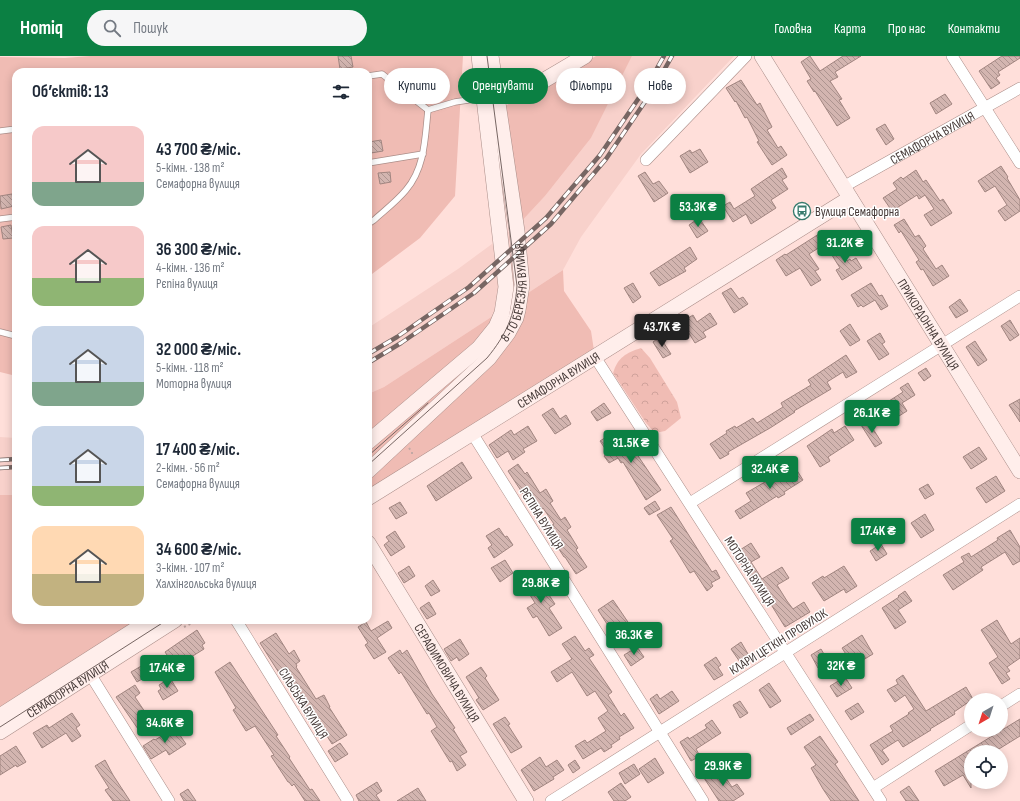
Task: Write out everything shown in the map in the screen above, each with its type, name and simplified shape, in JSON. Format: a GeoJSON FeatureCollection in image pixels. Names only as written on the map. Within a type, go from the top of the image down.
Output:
{"type":"FeatureCollection","features":[{"type":"Feature","properties":{"kind":"street","name":"8-ГО БЕРЕЗНЯ ВУЛИЦЯ"},"geometry":{"type":"LineString","coordinates":[[479,56],[483,68]]}},
{"type":"Feature","properties":{"kind":"street","name":"8-ГО БЕРЕЗНЯ ВУЛИЦЯ"},"geometry":{"type":"LineString","coordinates":[[492,56],[492,68]]}},
{"type":"Feature","properties":{"kind":"street"},"geometry":{"type":"LineString","coordinates":[[548,78],[585,56]]}},
{"type":"Feature","properties":{"kind":"street"},"geometry":{"type":"LineString","coordinates":[[646,160],[746,56]]}},
{"type":"Feature","properties":{"kind":"street","name":"ПРИКОРДОННА ВУЛИЦЯ"},"geometry":{"type":"LineString","coordinates":[[762,56],[1020,471]]}},
{"type":"Feature","properties":{"kind":"street"},"geometry":{"type":"LineString","coordinates":[[952,56],[1020,163]]}},
{"type":"Feature","properties":{"kind":"street","name":"СЕМАФОРНА ВУЛИЦЯ"},"geometry":{"type":"LineString","coordinates":[[372,496],[595,357],[847,193],[984,107],[1020,88]]}},
{"type":"Feature","properties":{"kind":"street","name":"8-ГО БЕРЕЗНЯ ВУЛИЦЯ"},"geometry":{"type":"LineString","coordinates":[[372,439],[479,348],[496,327],[502,313],[506,287],[492,104]]}},
{"type":"Feature","properties":{"kind":"street","name":"8-ГО БЕРЕЗНЯ ВУЛИЦЯ"},"geometry":{"type":"LineString","coordinates":[[372,467],[489,358],[508,333],[516,318],[522,285],[517,231],[493,104]]}},
{"type":"Feature","properties":{"kind":"street"},"geometry":{"type":"LineString","coordinates":[[690,503],[1020,296]]}},
{"type":"Feature","properties":{"kind":"street","name":"МОТОРНА ВУЛИЦЯ"},"geometry":{"type":"LineString","coordinates":[[595,357],[881,801]]}},
{"type":"Feature","properties":{"kind":"street","name":"РЄПІНА ВУЛИЦЯ"},"geometry":{"type":"LineString","coordinates":[[472,433],[704,801]]}},
{"type":"Feature","properties":{"kind":"street","name":"КЛАРИ ЦЕТКІН ПРОВУЛОК"},"geometry":{"type":"LineString","coordinates":[[551,801],[1020,504]]}},
{"type":"Feature","properties":{"kind":"street","name":"СЕРАФИМОВИЧА ВУЛИЦЯ"},"geometry":{"type":"LineString","coordinates":[[372,550],[526,801]]}},
{"type":"Feature","properties":{"kind":"street","name":"СЕМАФОРНА ВУЛИЦЯ"},"geometry":{"type":"LineString","coordinates":[[0,716],[144,624]]}},
{"type":"Feature","properties":{"kind":"street","name":"СЕМАФОРНА ВУЛИЦЯ"},"geometry":{"type":"LineString","coordinates":[[0,732],[169,624]]}},
{"type":"Feature","properties":{"kind":"street","name":"СІЛЬСЬКА ВУЛИЦЯ"},"geometry":{"type":"LineString","coordinates":[[238,624],[348,801]]}},
{"type":"Feature","properties":{"kind":"street"},"geometry":{"type":"LineString","coordinates":[[90,674],[169,801]]}},
{"type":"Feature","properties":{"kind":"street"},"geometry":{"type":"LineString","coordinates":[[1008,702],[1020,694]]}},
{"type":"Feature","properties":{"kind":"street"},"geometry":{"type":"LineString","coordinates":[[873,788],[964,730]]}},
{"type":"Feature","properties":{"kind":"lane"},"geometry":{"type":"LineString","coordinates":[[372,75],[382,74],[428,110]]}},
{"type":"Feature","properties":{"kind":"lane"},"geometry":{"type":"LineString","coordinates":[[428,110],[458,102]]}},
{"type":"Feature","properties":{"kind":"lane"},"geometry":{"type":"LineString","coordinates":[[372,221],[406,190],[417,174],[423,154],[428,110]]}},
{"type":"Feature","properties":{"kind":"lane"},"geometry":{"type":"LineString","coordinates":[[0,132],[12,130]]}},
{"type":"Feature","properties":{"kind":"lane"},"geometry":{"type":"LineString","coordinates":[[372,162],[423,154]]}},
{"type":"Feature","properties":{"kind":"lane"},"geometry":{"type":"LineString","coordinates":[[0,219],[12,218]]}},
{"type":"Feature","properties":{"kind":"lane"},"geometry":{"type":"LineString","coordinates":[[0,332],[12,335]]}},
{"type":"Feature","properties":{"kind":"shaded area"},"geometry":{"type":"Polygon","coordinates":[[[632,56],[734,56],[641,154],[581,237],[563,270],[384,387],[372,392],[372,325],[458,269],[519,224],[545,196],[591,138],[608,104],[626,104],[626,68],[632,56]]]}},
{"type":"Feature","properties":{"kind":"shaded area"},"geometry":{"type":"Polygon","coordinates":[[[0,437],[12,438],[12,495],[0,495],[0,437]]]}},
{"type":"Feature","properties":{"kind":"green space"},"geometry":{"type":"Polygon","coordinates":[[[463,56],[462,68],[458,68],[458,104],[460,104],[455,196],[420,238],[372,274],[372,68],[12,68],[12,375],[0,372],[0,57],[463,56]]]}},
{"type":"Feature","properties":{"kind":"green space"},"geometry":{"type":"Polygon","coordinates":[[[596,56],[632,56],[626,68],[574,68],[596,56]]]}},
{"type":"Feature","properties":{"kind":"green space"},"geometry":{"type":"Polygon","coordinates":[[[556,78],[556,104],[608,104],[591,138],[545,196],[519,224],[503,107],[508,104],[548,104],[548,82],[556,78]]]}},
{"type":"Feature","properties":{"kind":"green space"},"geometry":{"type":"Polygon","coordinates":[[[563,270],[564,291],[591,331],[595,357],[372,497],[372,392],[384,387],[563,270]]]}},
{"type":"Feature","properties":{"kind":"green space"},"geometry":{"type":"Polygon","coordinates":[[[641,348],[650,358],[677,402],[681,418],[665,431],[655,433],[646,423],[613,373],[617,363],[623,356],[641,348]]]}},
{"type":"Feature","properties":{"kind":"green space"},"geometry":{"type":"Polygon","coordinates":[[[0,495],[12,495],[12,624],[180,624],[0,738],[0,495]]]}},
{"type":"Feature","properties":{"kind":"building"},"geometry":{"type":"Polygon","coordinates":[[[338,56],[351,56],[353,67],[340,68],[338,56]]]}},
{"type":"Feature","properties":{"kind":"building"},"geometry":{"type":"Polygon","coordinates":[[[810,56],[820,71],[843,56],[861,56],[835,72],[838,77],[830,81],[842,99],[839,100],[850,118],[837,126],[807,81],[811,79],[801,62],[810,56]]]}},
{"type":"Feature","properties":{"kind":"building"},"geometry":{"type":"Polygon","coordinates":[[[1002,56],[1020,56],[1020,58],[998,72],[1000,75],[996,78],[1000,83],[991,89],[979,71],[1002,56]]]}},
{"type":"Feature","properties":{"kind":"building"},"geometry":{"type":"Polygon","coordinates":[[[741,80],[757,105],[760,103],[772,127],[767,130],[778,148],[781,146],[787,155],[772,165],[757,142],[759,141],[747,117],[745,118],[736,101],[735,102],[726,88],[741,80]]]}},
{"type":"Feature","properties":{"kind":"building"},"geometry":{"type":"Polygon","coordinates":[[[945,94],[952,104],[936,114],[930,103],[945,94]]]}},
{"type":"Feature","properties":{"kind":"building"},"geometry":{"type":"Polygon","coordinates":[[[885,124],[894,139],[886,145],[876,129],[885,124]]]}},
{"type":"Feature","properties":{"kind":"building"},"geometry":{"type":"Polygon","coordinates":[[[381,140],[383,151],[372,153],[372,142],[381,140]]]}},
{"type":"Feature","properties":{"kind":"building"},"geometry":{"type":"Polygon","coordinates":[[[700,149],[708,162],[690,173],[680,156],[690,150],[692,153],[700,149]]]}},
{"type":"Feature","properties":{"kind":"building"},"geometry":{"type":"Polygon","coordinates":[[[1001,166],[1020,200],[1020,211],[1005,221],[998,211],[1007,205],[995,186],[985,192],[978,181],[1001,166]]]}},
{"type":"Feature","properties":{"kind":"building"},"geometry":{"type":"Polygon","coordinates":[[[782,168],[787,177],[782,180],[788,189],[771,200],[776,208],[751,224],[746,214],[733,222],[723,206],[730,202],[734,209],[755,196],[751,189],[782,168]]]}},
{"type":"Feature","properties":{"kind":"building"},"geometry":{"type":"Polygon","coordinates":[[[916,170],[923,182],[926,180],[940,201],[943,199],[952,213],[931,226],[924,215],[934,209],[925,195],[919,199],[917,195],[892,211],[883,198],[897,189],[893,183],[901,177],[903,179],[916,170]]]}},
{"type":"Feature","properties":{"kind":"building"},"geometry":{"type":"Polygon","coordinates":[[[390,172],[391,182],[380,184],[378,173],[390,172]]]}},
{"type":"Feature","properties":{"kind":"building"},"geometry":{"type":"Polygon","coordinates":[[[645,172],[653,184],[659,181],[668,193],[654,202],[638,176],[645,172]]]}},
{"type":"Feature","properties":{"kind":"building"},"geometry":{"type":"Polygon","coordinates":[[[12,194],[12,206],[1,209],[0,196],[12,194]]]}},
{"type":"Feature","properties":{"kind":"building"},"geometry":{"type":"Polygon","coordinates":[[[699,218],[708,231],[697,238],[689,225],[699,218]]]}},
{"type":"Feature","properties":{"kind":"building"},"geometry":{"type":"Polygon","coordinates":[[[904,219],[915,237],[919,235],[926,246],[923,249],[936,269],[942,265],[949,276],[933,286],[923,269],[921,270],[916,262],[919,260],[901,231],[899,233],[894,225],[904,219]]]}},
{"type":"Feature","properties":{"kind":"building"},"geometry":{"type":"Polygon","coordinates":[[[11,225],[12,238],[3,239],[1,227],[11,225]]]}},
{"type":"Feature","properties":{"kind":"building"},"geometry":{"type":"Polygon","coordinates":[[[822,232],[828,242],[809,254],[819,269],[815,271],[821,280],[811,286],[800,268],[786,276],[776,260],[822,232]]]}},
{"type":"Feature","properties":{"kind":"building"},"geometry":{"type":"Polygon","coordinates":[[[690,247],[697,259],[684,268],[686,271],[659,286],[650,273],[690,247]]]}},
{"type":"Feature","properties":{"kind":"building"},"geometry":{"type":"Polygon","coordinates":[[[838,247],[847,261],[850,259],[851,261],[856,258],[862,268],[842,280],[836,270],[840,268],[830,252],[838,247]]]}},
{"type":"Feature","properties":{"kind":"building"},"geometry":{"type":"Polygon","coordinates":[[[633,283],[641,297],[633,303],[624,288],[633,283]]]}},
{"type":"Feature","properties":{"kind":"building"},"geometry":{"type":"Polygon","coordinates":[[[871,283],[879,296],[882,295],[888,306],[881,310],[875,300],[863,307],[861,305],[858,307],[851,295],[871,283]]]}},
{"type":"Feature","properties":{"kind":"building"},"geometry":{"type":"Polygon","coordinates":[[[731,288],[739,299],[743,297],[748,304],[734,313],[722,293],[731,288]]]}},
{"type":"Feature","properties":{"kind":"building"},"geometry":{"type":"Polygon","coordinates":[[[960,299],[968,311],[956,318],[949,307],[960,299]]]}},
{"type":"Feature","properties":{"kind":"building"},"geometry":{"type":"Polygon","coordinates":[[[710,313],[717,324],[703,332],[706,337],[695,343],[682,322],[693,315],[697,322],[710,313]]]}},
{"type":"Feature","properties":{"kind":"building"},"geometry":{"type":"Polygon","coordinates":[[[1010,320],[1019,335],[1010,341],[1001,326],[1010,320]]]}},
{"type":"Feature","properties":{"kind":"building"},"geometry":{"type":"Polygon","coordinates":[[[850,324],[860,340],[850,346],[840,331],[850,324]]]}},
{"type":"Feature","properties":{"kind":"building"},"geometry":{"type":"Polygon","coordinates":[[[880,333],[885,342],[882,344],[889,354],[879,360],[867,341],[880,333]]]}},
{"type":"Feature","properties":{"kind":"building"},"geometry":{"type":"Polygon","coordinates":[[[660,337],[671,354],[663,358],[653,342],[660,337]]]}},
{"type":"Feature","properties":{"kind":"building"},"geometry":{"type":"Polygon","coordinates":[[[975,341],[987,360],[978,366],[966,347],[975,341]]]}},
{"type":"Feature","properties":{"kind":"building"},"geometry":{"type":"Polygon","coordinates":[[[846,355],[857,372],[846,378],[843,372],[827,382],[831,389],[794,411],[795,412],[770,428],[728,452],[729,454],[720,459],[710,444],[727,433],[726,431],[735,426],[736,428],[753,418],[757,423],[783,407],[781,403],[811,385],[808,380],[846,355]]]}},
{"type":"Feature","properties":{"kind":"building"},"geometry":{"type":"Polygon","coordinates":[[[926,368],[931,376],[924,381],[918,373],[926,368]]]}},
{"type":"Feature","properties":{"kind":"building"},"geometry":{"type":"Polygon","coordinates":[[[908,383],[915,395],[902,403],[907,411],[899,416],[889,401],[903,392],[900,388],[908,383]]]}},
{"type":"Feature","properties":{"kind":"building"},"geometry":{"type":"Polygon","coordinates":[[[1020,399],[1020,422],[1009,405],[1020,399]]]}},
{"type":"Feature","properties":{"kind":"building"},"geometry":{"type":"Polygon","coordinates":[[[604,403],[611,413],[597,421],[591,412],[604,403]]]}},
{"type":"Feature","properties":{"kind":"building"},"geometry":{"type":"Polygon","coordinates":[[[553,408],[560,419],[566,415],[571,424],[555,434],[542,415],[553,408]]]}},
{"type":"Feature","properties":{"kind":"building"},"geometry":{"type":"Polygon","coordinates":[[[868,421],[882,443],[875,447],[861,425],[868,421]]]}},
{"type":"Feature","properties":{"kind":"building"},"geometry":{"type":"Polygon","coordinates":[[[528,426],[537,441],[523,449],[525,452],[513,460],[508,451],[497,458],[489,445],[511,430],[514,435],[528,426]]]}},
{"type":"Feature","properties":{"kind":"building"},"geometry":{"type":"Polygon","coordinates":[[[845,426],[854,440],[828,457],[830,461],[820,467],[807,446],[832,429],[834,433],[845,426]]]}},
{"type":"Feature","properties":{"kind":"building"},"geometry":{"type":"Polygon","coordinates":[[[614,432],[622,445],[628,441],[661,490],[646,500],[623,462],[621,463],[618,458],[609,463],[604,456],[608,453],[600,441],[614,432]]]}},
{"type":"Feature","properties":{"kind":"building"},"geometry":{"type":"Polygon","coordinates":[[[979,447],[987,459],[971,469],[963,457],[979,447]]]}},
{"type":"Feature","properties":{"kind":"building"},"geometry":{"type":"Polygon","coordinates":[[[462,462],[472,478],[436,501],[427,486],[462,462]]]}},
{"type":"Feature","properties":{"kind":"building"},"geometry":{"type":"Polygon","coordinates":[[[518,464],[525,474],[527,472],[540,493],[546,489],[553,501],[550,503],[561,520],[565,517],[571,527],[567,530],[578,548],[576,550],[587,567],[576,574],[546,529],[554,524],[543,508],[535,512],[508,471],[518,464]]]}},
{"type":"Feature","properties":{"kind":"building"},"geometry":{"type":"Polygon","coordinates":[[[793,464],[803,480],[784,492],[785,494],[778,498],[777,496],[740,519],[735,511],[751,501],[746,493],[765,482],[763,479],[772,474],[774,476],[793,464]]]}},
{"type":"Feature","properties":{"kind":"building"},"geometry":{"type":"Polygon","coordinates":[[[996,476],[1005,491],[986,503],[976,488],[996,476]]]}},
{"type":"Feature","properties":{"kind":"building"},"geometry":{"type":"Polygon","coordinates":[[[928,484],[934,494],[925,499],[919,489],[928,484]]]}},
{"type":"Feature","properties":{"kind":"building"},"geometry":{"type":"Polygon","coordinates":[[[655,501],[660,509],[649,515],[644,508],[655,501]]]}},
{"type":"Feature","properties":{"kind":"building"},"geometry":{"type":"Polygon","coordinates":[[[400,502],[407,513],[396,519],[389,508],[400,502]]]}},
{"type":"Feature","properties":{"kind":"building"},"geometry":{"type":"Polygon","coordinates":[[[671,507],[712,572],[716,570],[720,578],[711,583],[713,586],[707,591],[694,571],[690,573],[670,541],[673,539],[657,515],[671,507]]]}},
{"type":"Feature","properties":{"kind":"building"},"geometry":{"type":"Polygon","coordinates":[[[925,514],[934,530],[921,538],[911,523],[925,514]]]}},
{"type":"Feature","properties":{"kind":"building"},"geometry":{"type":"Polygon","coordinates":[[[499,528],[513,545],[494,558],[488,548],[492,545],[486,536],[499,528]]]}},
{"type":"Feature","properties":{"kind":"building"},"geometry":{"type":"Polygon","coordinates":[[[1010,530],[1020,547],[1020,561],[1013,565],[1005,552],[981,567],[983,570],[953,590],[943,575],[964,562],[961,557],[969,553],[971,557],[998,540],[997,538],[1010,530]]]}},
{"type":"Feature","properties":{"kind":"building"},"geometry":{"type":"Polygon","coordinates":[[[395,531],[405,547],[391,556],[384,545],[389,541],[386,537],[395,531]]]}},
{"type":"Feature","properties":{"kind":"building"},"geometry":{"type":"Polygon","coordinates":[[[751,543],[760,557],[751,562],[762,579],[782,567],[789,578],[777,585],[793,609],[804,602],[810,612],[785,627],[767,598],[765,600],[754,585],[735,553],[751,543]]]}},
{"type":"Feature","properties":{"kind":"building"},"geometry":{"type":"Polygon","coordinates":[[[881,544],[887,554],[876,561],[870,551],[881,544]]]}},
{"type":"Feature","properties":{"kind":"building"},"geometry":{"type":"Polygon","coordinates":[[[505,560],[513,573],[500,582],[491,568],[505,560]]]}},
{"type":"Feature","properties":{"kind":"building"},"geometry":{"type":"Polygon","coordinates":[[[409,566],[415,576],[404,583],[398,573],[409,566]]]}},
{"type":"Feature","properties":{"kind":"building"},"geometry":{"type":"Polygon","coordinates":[[[844,566],[857,586],[846,593],[844,589],[824,601],[812,583],[823,576],[824,578],[844,566]]]}},
{"type":"Feature","properties":{"kind":"building"},"geometry":{"type":"Polygon","coordinates":[[[533,571],[555,604],[549,608],[562,628],[549,636],[537,616],[533,618],[527,608],[535,603],[520,579],[533,571]]]}},
{"type":"Feature","properties":{"kind":"building"},"geometry":{"type":"Polygon","coordinates":[[[433,580],[440,591],[431,596],[425,586],[433,580]]]}},
{"type":"Feature","properties":{"kind":"building"},"geometry":{"type":"Polygon","coordinates":[[[905,591],[912,601],[898,610],[906,622],[895,629],[882,608],[899,597],[898,596],[905,591]]]}},
{"type":"Feature","properties":{"kind":"building"},"geometry":{"type":"Polygon","coordinates":[[[613,600],[632,628],[616,638],[598,610],[613,600]]]}},
{"type":"Feature","properties":{"kind":"building"},"geometry":{"type":"Polygon","coordinates":[[[429,602],[436,614],[427,619],[420,608],[429,602]]]}},
{"type":"Feature","properties":{"kind":"building"},"geometry":{"type":"Polygon","coordinates":[[[997,620],[1011,644],[1020,638],[1020,658],[1007,667],[1010,671],[1006,673],[1010,679],[1002,684],[989,663],[998,657],[981,630],[997,620]]]}},
{"type":"Feature","properties":{"kind":"building"},"geometry":{"type":"Polygon","coordinates":[[[388,621],[392,628],[377,638],[386,652],[374,659],[365,645],[368,643],[358,627],[363,624],[367,624],[371,631],[388,621]]]}},
{"type":"Feature","properties":{"kind":"building"},"geometry":{"type":"Polygon","coordinates":[[[197,630],[205,643],[202,645],[204,649],[175,667],[165,652],[197,630]]]}},
{"type":"Feature","properties":{"kind":"building"},"geometry":{"type":"Polygon","coordinates":[[[276,633],[289,654],[294,650],[300,661],[296,664],[296,667],[316,699],[324,695],[329,707],[347,735],[332,744],[320,725],[316,728],[310,718],[307,719],[301,707],[303,706],[283,675],[281,676],[260,643],[276,633]]]}},
{"type":"Feature","properties":{"kind":"building"},"geometry":{"type":"Polygon","coordinates":[[[862,635],[873,654],[863,660],[858,653],[849,659],[842,648],[862,635]]]}},
{"type":"Feature","properties":{"kind":"building"},"geometry":{"type":"Polygon","coordinates":[[[575,636],[585,651],[589,648],[594,655],[589,658],[612,692],[608,695],[621,716],[624,713],[634,728],[619,737],[620,739],[611,745],[612,747],[604,752],[601,748],[583,759],[575,746],[585,740],[587,743],[606,731],[598,718],[608,711],[595,691],[587,696],[572,672],[557,682],[551,672],[572,659],[562,644],[575,636]]]}},
{"type":"Feature","properties":{"kind":"building"},"geometry":{"type":"Polygon","coordinates":[[[460,639],[469,654],[459,661],[457,657],[451,661],[444,649],[460,639]]]}},
{"type":"Feature","properties":{"kind":"building"},"geometry":{"type":"Polygon","coordinates":[[[741,642],[751,659],[742,665],[731,649],[741,642]]]}},
{"type":"Feature","properties":{"kind":"building"},"geometry":{"type":"Polygon","coordinates":[[[637,647],[644,657],[631,666],[624,655],[637,647]]]}},
{"type":"Feature","properties":{"kind":"building"},"geometry":{"type":"Polygon","coordinates":[[[821,649],[828,661],[818,668],[811,655],[821,649]]]}},
{"type":"Feature","properties":{"kind":"building"},"geometry":{"type":"Polygon","coordinates":[[[400,650],[402,654],[407,650],[432,694],[455,728],[453,729],[467,752],[460,756],[466,765],[457,771],[452,761],[450,762],[431,731],[437,727],[429,713],[427,714],[401,672],[399,674],[388,658],[400,650]]]}},
{"type":"Feature","properties":{"kind":"building"},"geometry":{"type":"Polygon","coordinates":[[[716,657],[721,665],[718,667],[723,675],[714,680],[704,665],[716,657]]]}},
{"type":"Feature","properties":{"kind":"building"},"geometry":{"type":"Polygon","coordinates":[[[230,662],[278,735],[276,736],[290,757],[289,758],[310,790],[312,789],[320,801],[305,801],[294,784],[292,786],[288,782],[271,756],[274,755],[255,726],[246,731],[233,710],[236,708],[215,672],[230,662]]]}},
{"type":"Feature","properties":{"kind":"building"},"geometry":{"type":"Polygon","coordinates":[[[143,665],[149,675],[137,682],[131,672],[143,665]]]}},
{"type":"Feature","properties":{"kind":"building"},"geometry":{"type":"Polygon","coordinates":[[[481,667],[487,676],[485,678],[499,700],[483,710],[476,700],[479,698],[466,677],[481,667]]]}},
{"type":"Feature","properties":{"kind":"building"},"geometry":{"type":"Polygon","coordinates":[[[903,675],[926,711],[966,687],[970,693],[964,693],[964,705],[954,712],[955,714],[930,729],[931,730],[903,747],[898,740],[882,750],[889,760],[882,765],[870,745],[893,731],[890,726],[914,709],[905,695],[895,702],[887,690],[898,684],[896,680],[903,675]]]}},
{"type":"Feature","properties":{"kind":"building"},"geometry":{"type":"Polygon","coordinates":[[[845,677],[852,688],[837,697],[830,686],[845,677]]]}},
{"type":"Feature","properties":{"kind":"building"},"geometry":{"type":"Polygon","coordinates":[[[170,678],[178,691],[163,700],[158,691],[161,689],[159,685],[170,678]]]}},
{"type":"Feature","properties":{"kind":"building"},"geometry":{"type":"Polygon","coordinates":[[[769,683],[781,701],[770,708],[759,690],[769,683]]]}},
{"type":"Feature","properties":{"kind":"building"},"geometry":{"type":"Polygon","coordinates":[[[135,685],[140,693],[135,697],[151,721],[138,729],[116,697],[135,685]]]}},
{"type":"Feature","properties":{"kind":"building"},"geometry":{"type":"Polygon","coordinates":[[[672,691],[679,701],[659,714],[650,699],[657,694],[660,699],[672,691]]]}},
{"type":"Feature","properties":{"kind":"building"},"geometry":{"type":"Polygon","coordinates":[[[740,701],[748,713],[740,718],[733,705],[740,701]]]}},
{"type":"Feature","properties":{"kind":"building"},"geometry":{"type":"Polygon","coordinates":[[[858,703],[864,712],[851,720],[845,711],[858,703]]]}},
{"type":"Feature","properties":{"kind":"building"},"geometry":{"type":"Polygon","coordinates":[[[72,713],[80,725],[76,728],[81,736],[72,742],[66,733],[42,748],[33,733],[47,725],[49,728],[72,713]]]}},
{"type":"Feature","properties":{"kind":"building"},"geometry":{"type":"Polygon","coordinates":[[[810,714],[814,720],[791,735],[787,728],[810,714]]]}},
{"type":"Feature","properties":{"kind":"building"},"geometry":{"type":"Polygon","coordinates":[[[505,717],[510,724],[508,725],[522,747],[511,753],[493,724],[505,717]]]}},
{"type":"Feature","properties":{"kind":"building"},"geometry":{"type":"Polygon","coordinates":[[[1020,719],[1020,736],[1005,745],[978,745],[991,737],[1008,737],[1008,726],[1020,719]]]}},
{"type":"Feature","properties":{"kind":"building"},"geometry":{"type":"Polygon","coordinates":[[[712,720],[721,733],[696,749],[700,756],[691,761],[680,742],[688,737],[689,739],[707,728],[705,725],[712,720]]]}},
{"type":"Feature","properties":{"kind":"building"},"geometry":{"type":"Polygon","coordinates":[[[175,728],[186,744],[169,755],[166,750],[151,759],[143,746],[175,728]]]}},
{"type":"Feature","properties":{"kind":"building"},"geometry":{"type":"Polygon","coordinates":[[[820,736],[838,762],[835,764],[859,801],[831,801],[823,789],[811,768],[816,765],[804,747],[820,736]]]}},
{"type":"Feature","properties":{"kind":"building"},"geometry":{"type":"Polygon","coordinates":[[[340,743],[348,754],[335,762],[328,751],[340,743]]]}},
{"type":"Feature","properties":{"kind":"building"},"geometry":{"type":"Polygon","coordinates":[[[16,746],[26,762],[17,767],[16,765],[0,775],[0,756],[16,746]]]}},
{"type":"Feature","properties":{"kind":"building"},"geometry":{"type":"Polygon","coordinates":[[[964,753],[964,777],[963,775],[944,786],[935,771],[964,753]]]}},
{"type":"Feature","properties":{"kind":"building"},"geometry":{"type":"Polygon","coordinates":[[[540,757],[546,767],[557,760],[564,770],[553,777],[554,779],[534,791],[521,770],[540,757]]]}},
{"type":"Feature","properties":{"kind":"building"},"geometry":{"type":"Polygon","coordinates":[[[655,758],[664,773],[648,783],[639,769],[655,758]]]}},
{"type":"Feature","properties":{"kind":"building"},"geometry":{"type":"Polygon","coordinates":[[[105,760],[130,801],[113,801],[105,790],[109,788],[95,766],[105,760]]]}},
{"type":"Feature","properties":{"kind":"building"},"geometry":{"type":"Polygon","coordinates":[[[575,760],[580,768],[573,773],[568,765],[575,760]]]}},
{"type":"Feature","properties":{"kind":"building"},"geometry":{"type":"Polygon","coordinates":[[[634,764],[640,774],[625,784],[619,773],[634,764]]]}},
{"type":"Feature","properties":{"kind":"building"},"geometry":{"type":"Polygon","coordinates":[[[719,768],[732,787],[737,784],[744,794],[733,801],[719,801],[704,778],[719,768]]]}},
{"type":"Feature","properties":{"kind":"building"},"geometry":{"type":"Polygon","coordinates":[[[377,782],[382,791],[376,795],[380,801],[359,801],[356,795],[377,782]]]}},
{"type":"Feature","properties":{"kind":"building"},"geometry":{"type":"Polygon","coordinates":[[[621,783],[631,797],[625,801],[614,801],[608,792],[621,783]]]}},
{"type":"Feature","properties":{"kind":"building"},"geometry":{"type":"Polygon","coordinates":[[[909,786],[919,801],[906,801],[900,792],[909,786]]]}},
{"type":"Feature","properties":{"kind":"building"},"geometry":{"type":"Polygon","coordinates":[[[418,788],[426,801],[397,801],[418,788]]]}},
{"type":"Feature","properties":{"kind":"building"},"geometry":{"type":"Polygon","coordinates":[[[188,789],[196,801],[184,801],[180,794],[188,789]]]}},
{"type":"Feature","properties":{"kind":"tram line"},"geometry":{"type":"LineString","coordinates":[[372,461],[487,358],[504,333],[512,315],[517,286],[487,56]]}},
{"type":"Feature","properties":{"kind":"tram line"},"geometry":{"type":"LineString","coordinates":[[372,452],[428,403]]}},
{"type":"Feature","properties":{"kind":"tram line"},"geometry":{"type":"LineString","coordinates":[[0,727],[161,624]]}},
{"type":"Feature","properties":{"kind":"railway"},"geometry":{"type":"LineString","coordinates":[[372,352],[397,337],[469,287],[546,218],[600,155],[647,86],[664,56]]}},
{"type":"Feature","properties":{"kind":"railway"},"geometry":{"type":"LineString","coordinates":[[372,361],[401,343],[474,293],[551,224],[606,159],[653,90],[672,56]]}},
{"type":"Feature","properties":{"kind":"railway"},"geometry":{"type":"LineString","coordinates":[[0,460],[12,459]]}},
{"type":"Feature","properties":{"kind":"railway"},"geometry":{"type":"LineString","coordinates":[[0,468],[12,467]]}},
{"type":"Feature","properties":{"kind":"place","name":"Вулиця Семафорна"},"geometry":{"type":"Point","coordinates":[802,211]}}]}
